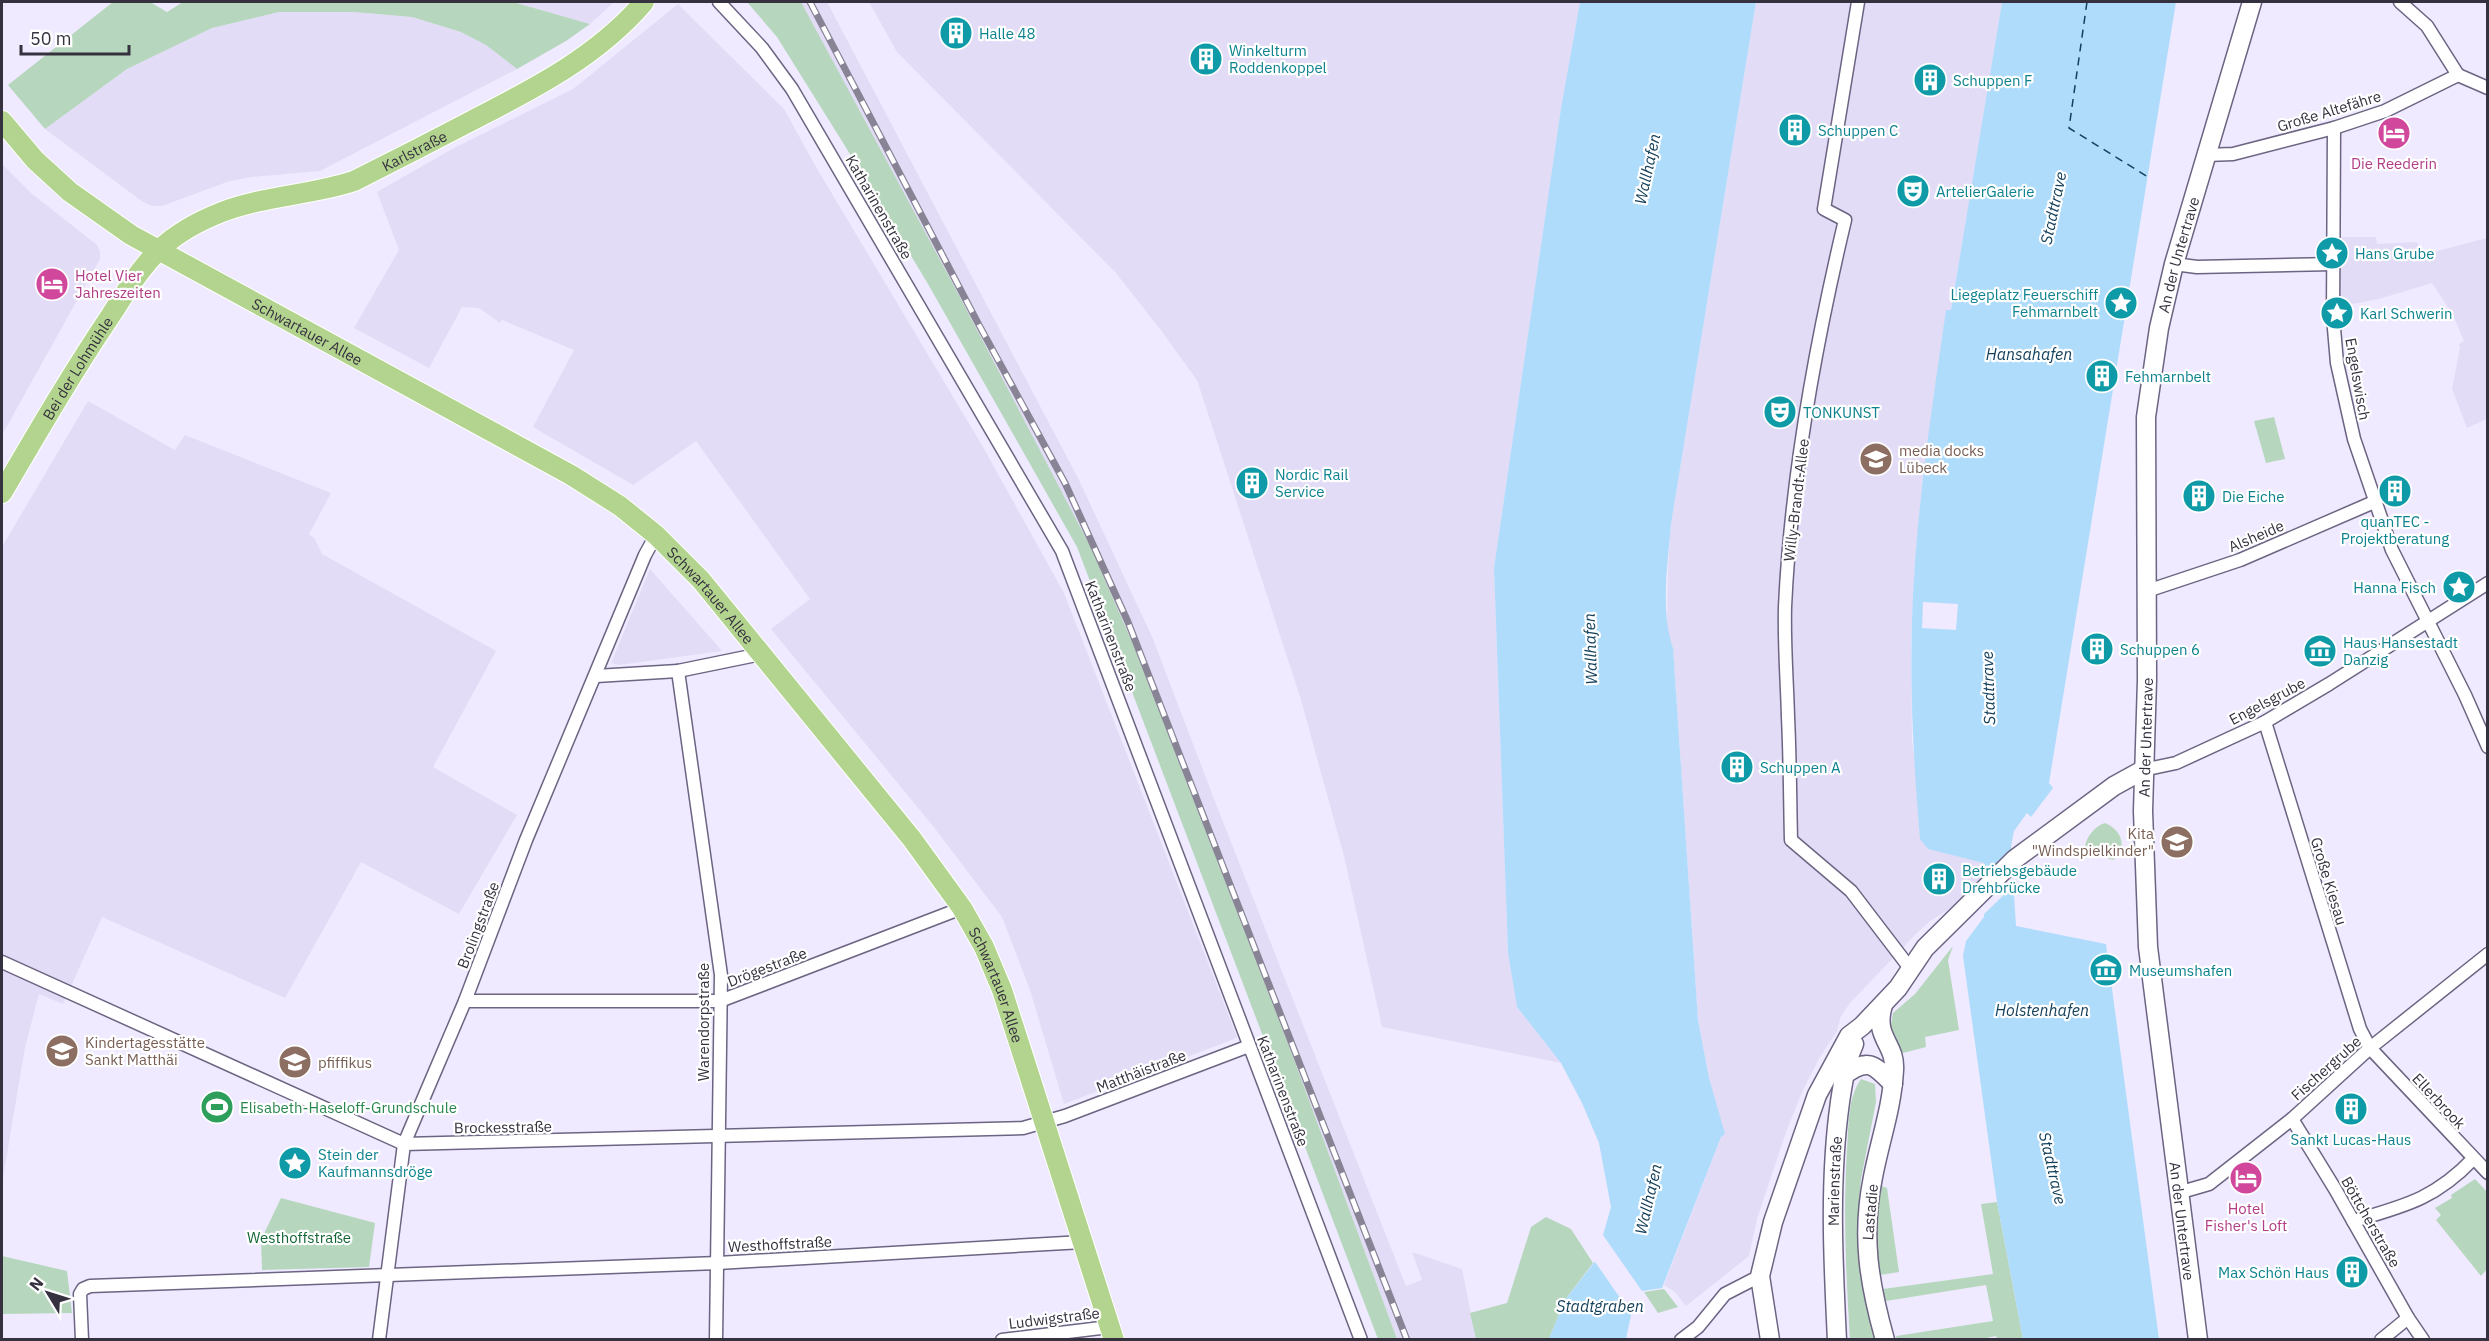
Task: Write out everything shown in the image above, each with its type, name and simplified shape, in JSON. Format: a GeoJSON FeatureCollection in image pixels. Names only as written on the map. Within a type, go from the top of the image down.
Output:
{"type":"FeatureCollection","features":[{"type":"Feature","properties":{"kind":"main road","name":"Karlstraße"},"geometry":{"type":"LineString","coordinates":[[160,249],[182,231],[223,212],[268,200],[323,191],[354,181],[377,170],[555,76],[616,31],[644,2]]}},
{"type":"Feature","properties":{"kind":"main road","name":"An der Untertrave"},"geometry":{"type":"LineString","coordinates":[[2198,1340],[2148,946],[2143,770],[2147,680],[2146,417],[2159,328],[2174,264],[2252,2]]}},
{"type":"Feature","properties":{"kind":"main road","name":"Schwartauer Allee"},"geometry":{"type":"LineString","coordinates":[[2,121],[35,160],[70,192],[131,235],[571,475],[620,506],[656,535],[701,580],[912,839],[962,908],[984,947],[1002,990],[1112,1333]]}},
{"type":"Feature","properties":{"kind":"main road","name":"Bei der Lohmühle"},"geometry":{"type":"LineString","coordinates":[[2,493],[85,352],[142,268],[160,249]]}},
{"type":"Feature","properties":{"kind":"main road"},"geometry":{"type":"LineString","coordinates":[[1770,1340],[1760,1276],[1773,1221],[1817,1095],[1850,1036],[1863,1026],[1954,924],[2049,835],[2114,786],[2143,770]]}},
{"type":"Feature","properties":{"kind":"main road","name":"Lastadie"},"geometry":{"type":"LineString","coordinates":[[1884,1003],[1879,1027],[1894,1066],[1892,1103],[1873,1176],[1866,1217],[1869,1274],[1874,1303],[1885,1340]]}},
{"type":"Feature","properties":{"kind":"main road","name":"Marienstraße"},"geometry":{"type":"LineString","coordinates":[[1837,1340],[1833,1250],[1836,1134],[1844,1074],[1851,1051],[1863,1026]]}},
{"type":"Feature","properties":{"kind":"main road"},"geometry":{"type":"LineString","coordinates":[[1844,1074],[1858,1065],[1870,1064],[1893,1084]]}},
{"type":"Feature","properties":{"kind":"main road"},"geometry":{"type":"LineString","coordinates":[[1796,1154],[1809,1138],[1817,1133],[1836,1134]]}},
{"type":"Feature","properties":{"kind":"street","name":"Katharinenstraße"},"geometry":{"type":"LineString","coordinates":[[719,2],[762,48],[792,89],[1062,551],[1361,1340]]}},
{"type":"Feature","properties":{"kind":"street","name":"Willy-Brandt-Allee"},"geometry":{"type":"LineString","coordinates":[[1858,2],[1824,209],[1845,220],[1827,297],[1800,459],[1788,567],[1785,639],[1791,840],[1851,891],[1906,963],[1914,967]]}},
{"type":"Feature","properties":{"kind":"street"},"geometry":{"type":"LineString","coordinates":[[2400,2],[2427,26],[2458,75],[2487,88]]}},
{"type":"Feature","properties":{"kind":"street","name":"Große Altefähre"},"geometry":{"type":"LineString","coordinates":[[2206,155],[2233,154],[2334,128],[2385,111],[2458,75]]}},
{"type":"Feature","properties":{"kind":"street","name":"Engelswisch"},"geometry":{"type":"LineString","coordinates":[[2334,128],[2332,317],[2337,363],[2354,439],[2392,550],[2465,695],[2487,747]]}},
{"type":"Feature","properties":{"kind":"street"},"geometry":{"type":"LineString","coordinates":[[2174,264],[2197,267],[2333,264]]}},
{"type":"Feature","properties":{"kind":"street","name":"Alsheide"},"geometry":{"type":"LineString","coordinates":[[2147,591],[2231,563],[2374,502]]}},
{"type":"Feature","properties":{"kind":"street","name":"Brolingstraße"},"geometry":{"type":"LineString","coordinates":[[379,1340],[385,1276],[404,1144],[465,1001],[526,840],[645,555],[656,535]]}},
{"type":"Feature","properties":{"kind":"street","name":"Engelsgrube"},"geometry":{"type":"LineString","coordinates":[[2143,770],[2176,763],[2265,722],[2330,684],[2487,583]]}},
{"type":"Feature","properties":{"kind":"street"},"geometry":{"type":"LineString","coordinates":[[596,676],[678,671],[761,654]]}},
{"type":"Feature","properties":{"kind":"street","name":"Warendorpstraße"},"geometry":{"type":"LineString","coordinates":[[678,671],[721,975],[716,1340]]}},
{"type":"Feature","properties":{"kind":"street","name":"Große Kiesau"},"geometry":{"type":"LineString","coordinates":[[2265,722],[2360,1029],[2370,1048]]}},
{"type":"Feature","properties":{"kind":"street","name":"Drögestraße"},"geometry":{"type":"LineString","coordinates":[[465,1001],[720,1001],[962,908]]}},
{"type":"Feature","properties":{"kind":"street","name":"Fischergrube"},"geometry":{"type":"LineString","coordinates":[[2178,1193],[2209,1184],[2292,1119],[2370,1048],[2487,954]]}},
{"type":"Feature","properties":{"kind":"street","name":"Brockesstraße"},"geometry":{"type":"LineString","coordinates":[[2,962],[404,1144],[1003,1130],[1044,1124]]}},
{"type":"Feature","properties":{"kind":"street","name":"Matthäistraße"},"geometry":{"type":"LineString","coordinates":[[1044,1124],[1250,1046]]}},
{"type":"Feature","properties":{"kind":"street","name":"Ellerbrook"},"geometry":{"type":"LineString","coordinates":[[2370,1048],[2487,1173]]}},
{"type":"Feature","properties":{"kind":"street","name":"Böttcherstraße"},"geometry":{"type":"LineString","coordinates":[[2292,1119],[2423,1340]]}},
{"type":"Feature","properties":{"kind":"street"},"geometry":{"type":"LineString","coordinates":[[2353,1221],[2408,1205],[2430,1195],[2448,1183],[2473,1159]]}},
{"type":"Feature","properties":{"kind":"street","name":"Westhoffstraße"},"geometry":{"type":"LineString","coordinates":[[82,1340],[80,1294],[83,1289],[90,1286],[718,1263],[1083,1242]]}},
{"type":"Feature","properties":{"kind":"street"},"geometry":{"type":"LineString","coordinates":[[1681,1340],[1698,1328],[1725,1294],[1760,1276]]}},
{"type":"Feature","properties":{"kind":"street"},"geometry":{"type":"LineString","coordinates":[[2382,1340],[2408,1318]]}},
{"type":"Feature","properties":{"kind":"street","name":"Ludwigstraße"},"geometry":{"type":"LineString","coordinates":[[1002,1340],[1112,1333]]}},
{"type":"Feature","properties":{"kind":"shaded area"},"geometry":{"type":"Polygon","coordinates":[[[513,2],[614,2],[590,24],[513,2]]]}},
{"type":"Feature","properties":{"kind":"shaded area"},"geometry":{"type":"Polygon","coordinates":[[[801,2],[827,2],[1079,480],[1153,639],[1406,1286],[1422,1280],[1412,1252],[1462,1269],[1476,1339],[1397,1339],[1289,1046],[1133,644],[1090,546],[801,2]]]}},
{"type":"Feature","properties":{"kind":"shaded area"},"geometry":{"type":"Polygon","coordinates":[[[869,2],[1580,2],[1561,108],[1494,568],[1508,953],[1517,1007],[1561,1063],[1382,1027],[1344,856],[1301,700],[1197,380],[1116,273],[897,52],[869,2]]]}},
{"type":"Feature","properties":{"kind":"shaded area"},"geometry":{"type":"Polygon","coordinates":[[[1756,2],[2002,2],[1951,311],[1947,310],[1922,486],[1911,641],[1912,742],[1928,849],[1984,862],[1984,876],[1951,908],[1930,921],[1915,935],[1850,1003],[1841,1016],[1837,1031],[1803,1090],[1786,1132],[1757,1219],[1749,1256],[1686,1306],[1675,1292],[1664,1285],[1724,1134],[1709,1078],[1698,1020],[1673,648],[1667,631],[1668,565],[1671,524],[1756,2]]]}},
{"type":"Feature","properties":{"kind":"shaded area"},"geometry":{"type":"Polygon","coordinates":[[[678,4],[784,109],[816,167],[983,447],[1064,593],[1237,1037],[1234,1039],[1064,1104],[1030,990],[1002,917],[933,826],[771,629],[810,599],[696,441],[633,485],[533,427],[574,350],[502,320],[500,323],[479,308],[462,307],[429,368],[354,328],[399,250],[377,192],[454,148],[573,89],[678,4]]]}},
{"type":"Feature","properties":{"kind":"shaded area"},"geometry":{"type":"Polygon","coordinates":[[[279,12],[354,12],[412,17],[461,32],[486,45],[517,69],[320,171],[251,177],[227,182],[162,206],[152,206],[143,202],[45,129],[127,69],[212,28],[279,12]]]}},
{"type":"Feature","properties":{"kind":"shaded area"},"geometry":{"type":"Polygon","coordinates":[[[2,164],[31,193],[97,245],[100,259],[2,435],[2,164]]]}},
{"type":"Feature","properties":{"kind":"shaded area"},"geometry":{"type":"Polygon","coordinates":[[[2338,237],[2376,237],[2377,244],[2417,242],[2422,255],[2487,238],[2487,419],[2467,428],[2452,389],[2459,344],[2464,341],[2453,315],[2432,283],[2379,299],[2341,306],[2338,237]]]}},
{"type":"Feature","properties":{"kind":"shaded area"},"geometry":{"type":"Polygon","coordinates":[[[88,401],[175,450],[185,435],[331,493],[309,534],[315,539],[322,554],[496,651],[433,767],[517,815],[459,914],[361,862],[285,998],[102,917],[63,1004],[39,994],[25,1047],[2,1184],[2,547],[88,401]]]}},
{"type":"Feature","properties":{"kind":"shaded area"},"geometry":{"type":"Polygon","coordinates":[[[650,569],[722,651],[619,665],[611,663],[650,569]]]}},
{"type":"Feature","properties":{"kind":"green space"},"geometry":{"type":"Polygon","coordinates":[[[113,2],[150,2],[167,12],[183,2],[513,2],[590,24],[566,41],[517,69],[486,45],[461,32],[412,17],[354,12],[279,12],[212,28],[127,69],[45,129],[8,85],[113,2]]]}},
{"type":"Feature","properties":{"kind":"green space"},"geometry":{"type":"Polygon","coordinates":[[[747,2],[801,2],[953,284],[1090,546],[1133,644],[1289,1046],[1397,1339],[1378,1339],[1077,547],[928,284],[845,146],[777,37],[747,2]]]}},
{"type":"Feature","properties":{"kind":"green space"},"geometry":{"type":"Polygon","coordinates":[[[2274,417],[2285,459],[2266,463],[2254,421],[2274,417]]]}},
{"type":"Feature","properties":{"kind":"green space"},"geometry":{"type":"Polygon","coordinates":[[[2105,823],[2116,830],[2121,840],[2122,845],[2118,855],[2113,860],[2090,853],[2085,847],[2092,832],[2105,823]]]}},
{"type":"Feature","properties":{"kind":"green space"},"geometry":{"type":"Polygon","coordinates":[[[1953,946],[1948,960],[1959,1030],[1925,1037],[1926,1047],[1903,1053],[1890,1031],[1893,1013],[1915,994],[1953,946]]]}},
{"type":"Feature","properties":{"kind":"green space"},"geometry":{"type":"Polygon","coordinates":[[[1861,1079],[1875,1084],[1876,1102],[1861,1179],[1858,1213],[1863,1288],[1877,1339],[1850,1340],[1847,1292],[1846,1174],[1851,1104],[1861,1079]]]}},
{"type":"Feature","properties":{"kind":"green space"},"geometry":{"type":"Polygon","coordinates":[[[2475,1179],[2487,1192],[2487,1269],[2481,1276],[2436,1220],[2441,1215],[2435,1208],[2452,1198],[2451,1195],[2475,1179]]]}},
{"type":"Feature","properties":{"kind":"green space"},"geometry":{"type":"Polygon","coordinates":[[[1879,1185],[1887,1188],[1899,1272],[1880,1275],[1876,1239],[1879,1185]]]}},
{"type":"Feature","properties":{"kind":"green space","name":"Westhoffstraße"},"geometry":{"type":"Polygon","coordinates":[[[281,1198],[375,1223],[369,1267],[262,1270],[261,1240],[281,1198]]]}},
{"type":"Feature","properties":{"kind":"green space"},"geometry":{"type":"Polygon","coordinates":[[[1997,1202],[2023,1339],[1997,1339],[1996,1336],[1977,1340],[1897,1339],[1896,1336],[1993,1321],[1986,1285],[1886,1301],[1883,1289],[1993,1274],[1981,1204],[1997,1202]]]}},
{"type":"Feature","properties":{"kind":"green space"},"geometry":{"type":"Polygon","coordinates":[[[1546,1217],[1571,1229],[1593,1263],[1565,1300],[1549,1339],[1476,1339],[1470,1313],[1507,1303],[1531,1227],[1546,1217]]]}},
{"type":"Feature","properties":{"kind":"green space"},"geometry":{"type":"Polygon","coordinates":[[[2,1256],[67,1271],[72,1313],[2,1314],[2,1256]]]}},
{"type":"Feature","properties":{"kind":"green space"},"geometry":{"type":"Polygon","coordinates":[[[1664,1289],[1678,1307],[1658,1313],[1644,1292],[1664,1289]]]}},
{"type":"Feature","properties":{"kind":"water"},"geometry":{"type":"Polygon","coordinates":[[[1580,2],[1756,2],[1671,524],[1666,586],[1667,618],[1673,648],[1698,1020],[1709,1078],[1725,1134],[1721,1137],[1662,1288],[1636,1292],[1626,1339],[1549,1339],[1565,1300],[1596,1260],[1611,1207],[1599,1143],[1582,1103],[1561,1063],[1517,1007],[1508,953],[1494,568],[1561,108],[1580,2]]]}},
{"type":"Feature","properties":{"kind":"water","name":"Hansahafen"},"geometry":{"type":"Polygon","coordinates":[[[2002,2],[2176,2],[2049,783],[2053,788],[2031,817],[2027,813],[2014,831],[2011,846],[2016,926],[2106,944],[2159,1339],[2023,1339],[1997,1202],[1963,956],[1966,941],[1984,917],[1984,863],[1928,849],[1920,839],[1911,666],[1918,530],[1928,436],[1946,310],[1951,310],[2002,2]]]}},
{"type":"Feature","properties":{"kind":"pier"},"geometry":{"type":"Polygon","coordinates":[[[1923,602],[1958,604],[1956,630],[1922,628],[1923,602]]]}},
{"type":"Feature","properties":{"kind":"pier"},"geometry":{"type":"Polygon","coordinates":[[[2014,848],[2015,884],[1979,919],[1981,916],[1980,880],[2014,848]]]}},
{"type":"Feature","properties":{"kind":"pier"},"geometry":{"type":"Polygon","coordinates":[[[1603,1235],[1644,1294],[1638,1294],[1634,1318],[1593,1259],[1599,1238],[1603,1235]]]}},
{"type":"Feature","properties":{"kind":"ferry route"},"geometry":{"type":"LineString","coordinates":[[2087,2],[2069,128],[2148,177]]}},
{"type":"Feature","properties":{"kind":"railway"},"geometry":{"type":"LineString","coordinates":[[810,2],[979,325],[1065,483],[1128,622],[1407,1340]]}},
{"type":"Feature","properties":{"kind":"place","name":"Halle 48"},"geometry":{"type":"Point","coordinates":[956,33]}},
{"type":"Feature","properties":{"kind":"place","name":"Winkelturm Roddenkoppel"},"geometry":{"type":"Point","coordinates":[1206,59]}},
{"type":"Feature","properties":{"kind":"place","name":"Schuppen F"},"geometry":{"type":"Point","coordinates":[1930,80]}},
{"type":"Feature","properties":{"kind":"place","name":"Schuppen C"},"geometry":{"type":"Point","coordinates":[1795,130]}},
{"type":"Feature","properties":{"kind":"place","name":"Die Reederin"},"geometry":{"type":"Point","coordinates":[2394,133]}},
{"type":"Feature","properties":{"kind":"place","name":"ArtelierGalerie"},"geometry":{"type":"Point","coordinates":[1913,191]}},
{"type":"Feature","properties":{"kind":"place","name":"Hans Grube"},"geometry":{"type":"Point","coordinates":[2332,253]}},
{"type":"Feature","properties":{"kind":"place","name":"Hotel Vier Jahreszeiten"},"geometry":{"type":"Point","coordinates":[52,284]}},
{"type":"Feature","properties":{"kind":"place","name":"Liegeplatz Feuerschiff Fehmarnbelt"},"geometry":{"type":"Point","coordinates":[2121,303]}},
{"type":"Feature","properties":{"kind":"place","name":"Karl Schwerin"},"geometry":{"type":"Point","coordinates":[2337,313]}},
{"type":"Feature","properties":{"kind":"place","name":"Fehmarnbelt"},"geometry":{"type":"Point","coordinates":[2102,376]}},
{"type":"Feature","properties":{"kind":"place","name":"TONKUNST"},"geometry":{"type":"Point","coordinates":[1780,412]}},
{"type":"Feature","properties":{"kind":"place","name":"media docks Lübeck"},"geometry":{"type":"Point","coordinates":[1876,459]}},
{"type":"Feature","properties":{"kind":"place","name":"Nordic Rail Service"},"geometry":{"type":"Point","coordinates":[1252,483]}},
{"type":"Feature","properties":{"kind":"place","name":"quanTEC - Projektberatung"},"geometry":{"type":"Point","coordinates":[2395,491]}},
{"type":"Feature","properties":{"kind":"place","name":"Die Eiche"},"geometry":{"type":"Point","coordinates":[2199,496]}},
{"type":"Feature","properties":{"kind":"place","name":"Hanna Fisch"},"geometry":{"type":"Point","coordinates":[2459,587]}},
{"type":"Feature","properties":{"kind":"place","name":"Schuppen 6"},"geometry":{"type":"Point","coordinates":[2097,649]}},
{"type":"Feature","properties":{"kind":"place","name":"Haus Hansestadt Danzig"},"geometry":{"type":"Point","coordinates":[2320,651]}},
{"type":"Feature","properties":{"kind":"place","name":"Schuppen A"},"geometry":{"type":"Point","coordinates":[1737,767]}},
{"type":"Feature","properties":{"kind":"place","name":"Kita \"Windspielkinder\""},"geometry":{"type":"Point","coordinates":[2177,842]}},
{"type":"Feature","properties":{"kind":"place","name":"Betriebsgebäude Drehbrücke"},"geometry":{"type":"Point","coordinates":[1939,879]}},
{"type":"Feature","properties":{"kind":"place","name":"Museumshafen"},"geometry":{"type":"Point","coordinates":[2106,970]}},
{"type":"Feature","properties":{"kind":"place","name":"Kindertagesstätte Sankt Matthäi"},"geometry":{"type":"Point","coordinates":[62,1051]}},
{"type":"Feature","properties":{"kind":"place","name":"pfiffikus"},"geometry":{"type":"Point","coordinates":[295,1062]}},
{"type":"Feature","properties":{"kind":"place","name":"Elisabeth-Haseloff-Grundschule"},"geometry":{"type":"Point","coordinates":[217,1107]}},
{"type":"Feature","properties":{"kind":"place","name":"Sankt Lucas-Haus"},"geometry":{"type":"Point","coordinates":[2351,1109]}},
{"type":"Feature","properties":{"kind":"place","name":"Stein der Kaufmannsdröge"},"geometry":{"type":"Point","coordinates":[295,1163]}},
{"type":"Feature","properties":{"kind":"place","name":"Hotel Fisher's Loft"},"geometry":{"type":"Point","coordinates":[2246,1178]}},
{"type":"Feature","properties":{"kind":"place","name":"Max Schön Haus"},"geometry":{"type":"Point","coordinates":[2352,1272]}},
{"type":"Feature","properties":{"kind":"water label","name":"Wallhafen"},"geometry":{"type":"Point","coordinates":[1647,169]}},
{"type":"Feature","properties":{"kind":"water label","name":"Stadttrave"},"geometry":{"type":"Point","coordinates":[2053,208]}},
{"type":"Feature","properties":{"kind":"water label","name":"Wallhafen"},"geometry":{"type":"Point","coordinates":[1590,649]}},
{"type":"Feature","properties":{"kind":"water label","name":"Stadttrave"},"geometry":{"type":"Point","coordinates":[1988,688]}},
{"type":"Feature","properties":{"kind":"water label","name":"Holstenhafen"},"geometry":{"type":"Point","coordinates":[2042,1010]}},
{"type":"Feature","properties":{"kind":"water label","name":"Stadttrave"},"geometry":{"type":"Point","coordinates":[2053,1168]}},
{"type":"Feature","properties":{"kind":"water label","name":"Wallhafen"},"geometry":{"type":"Point","coordinates":[1648,1199]}},
{"type":"Feature","properties":{"kind":"water label","name":"Stadtgraben"},"geometry":{"type":"Point","coordinates":[1600,1306]}}]}
